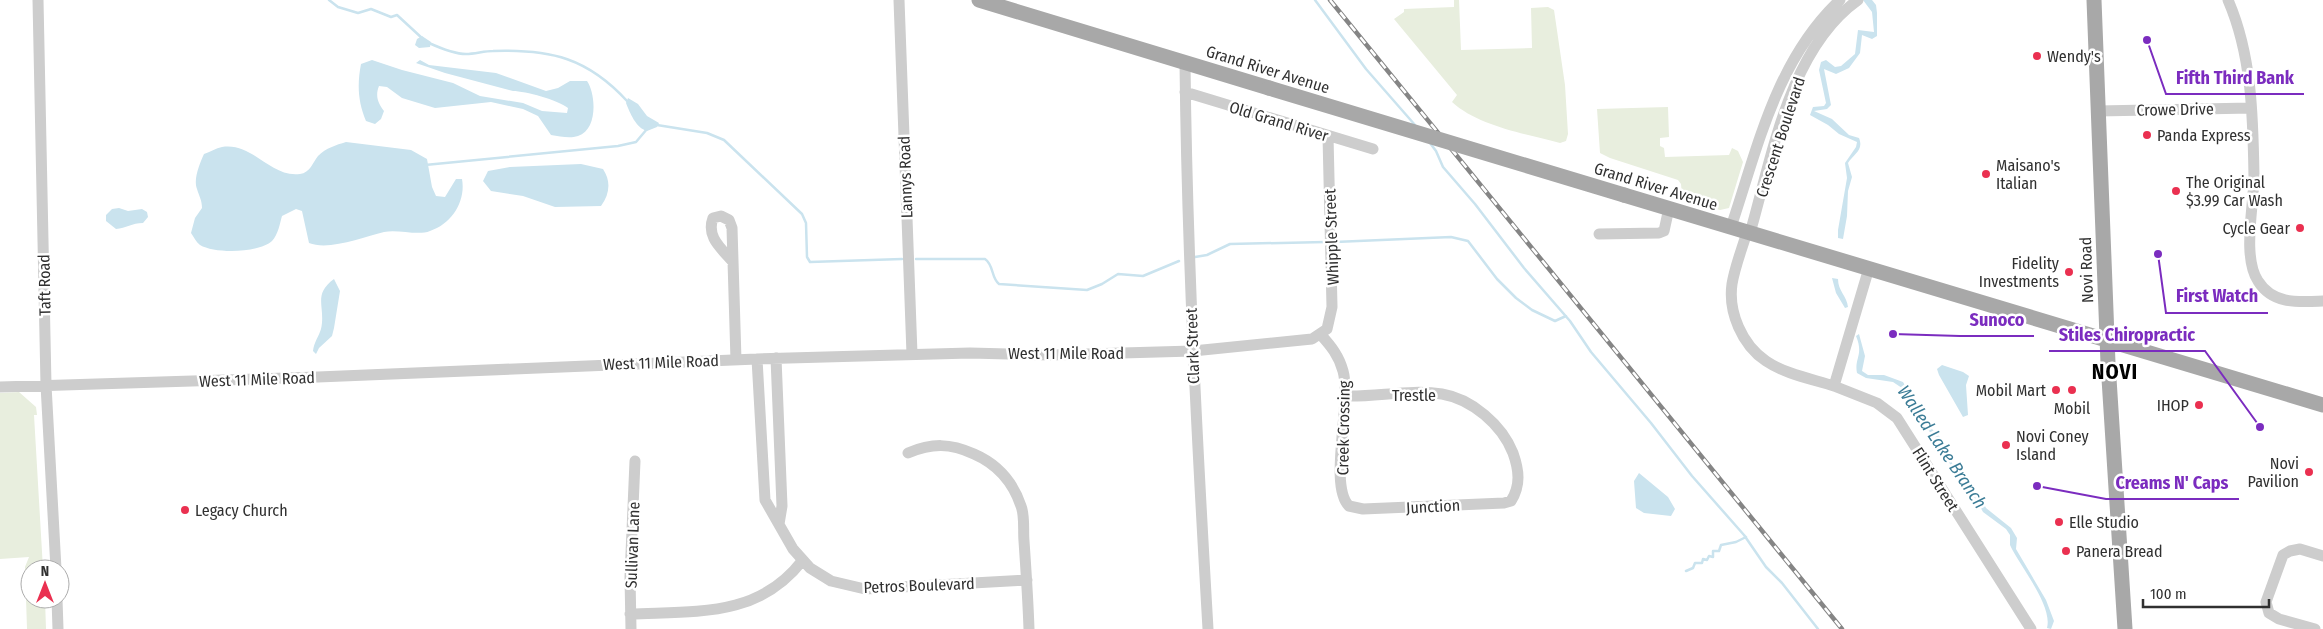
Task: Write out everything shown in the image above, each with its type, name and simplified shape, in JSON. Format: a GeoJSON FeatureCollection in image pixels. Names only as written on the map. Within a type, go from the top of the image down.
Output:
{"type":"FeatureCollection","features":[{"type":"Feature","properties":{"kind":"main road","name":"Grand River Avenue"},"geometry":{"type":"LineString","coordinates":[[979,0],[2323,405]]}},
{"type":"Feature","properties":{"kind":"main road","name":"Novi Road"},"geometry":{"type":"LineString","coordinates":[[2094,0],[2107,340],[2125,629]]}},
{"type":"Feature","properties":{"kind":"street","name":"Taft Road"},"geometry":{"type":"LineString","coordinates":[[38,0],[46,385],[55,559]]}},
{"type":"Feature","properties":{"kind":"street","name":"Lannys Road"},"geometry":{"type":"LineString","coordinates":[[899,0],[912,354]]}},
{"type":"Feature","properties":{"kind":"street","name":"Crescent Boulevard"},"geometry":{"type":"LineString","coordinates":[[1834,386],[1766,361],[1749,344],[1738,327],[1732,306],[1732,284],[1789,98],[1800,74],[1836,12],[1840,0]]}},
{"type":"Feature","properties":{"kind":"street","name":"Crescent Boulevard"},"geometry":{"type":"LineString","coordinates":[[1732,227],[1784,75],[1808,36],[1836,12],[1858,0]]}},
{"type":"Feature","properties":{"kind":"street"},"geometry":{"type":"LineString","coordinates":[[2228,0],[2244,48],[2252,108],[2254,178],[2250,258],[2253,273],[2265,290],[2282,300],[2323,302]]}},
{"type":"Feature","properties":{"kind":"street","name":"Clark Street"},"geometry":{"type":"LineString","coordinates":[[1185,63],[1186,185],[1208,629]]}},
{"type":"Feature","properties":{"kind":"street","name":"Old Grand River"},"geometry":{"type":"LineString","coordinates":[[1185,92],[1373,149]]}},
{"type":"Feature","properties":{"kind":"street","name":"Crowe Drive"},"geometry":{"type":"LineString","coordinates":[[2098,111],[2252,108]]}},
{"type":"Feature","properties":{"kind":"street","name":"Whipple Street"},"geometry":{"type":"LineString","coordinates":[[1321,335],[1327,330],[1332,306],[1328,136]]}},
{"type":"Feature","properties":{"kind":"street"},"geometry":{"type":"LineString","coordinates":[[1599,234],[1659,233],[1664,231],[1669,208]]}},
{"type":"Feature","properties":{"kind":"street"},"geometry":{"type":"LineString","coordinates":[[733,262],[736,360]]}},
{"type":"Feature","properties":{"kind":"street"},"geometry":{"type":"LineString","coordinates":[[1834,386],[1868,268]]}},
{"type":"Feature","properties":{"kind":"street","name":"West 11 Mile Road"},"geometry":{"type":"LineString","coordinates":[[0,387],[318,377],[776,358],[970,353],[1052,355],[1193,351],[1312,339],[1321,335]]}},
{"type":"Feature","properties":{"kind":"street","name":"Creek Crossing"},"geometry":{"type":"LineString","coordinates":[[1321,335],[1340,360],[1344,372],[1346,396],[1341,441],[1341,493],[1343,498]]}},
{"type":"Feature","properties":{"kind":"street"},"geometry":{"type":"LineString","coordinates":[[776,358],[782,506],[779,524]]}},
{"type":"Feature","properties":{"kind":"street","name":"Petros Boulevard"},"geometry":{"type":"LineString","coordinates":[[757,359],[765,500],[793,550],[802,561],[831,582],[865,589],[1027,580]]}},
{"type":"Feature","properties":{"kind":"street","name":"Flint Street"},"geometry":{"type":"LineString","coordinates":[[1834,386],[1877,403],[1897,418],[2031,629]]}},
{"type":"Feature","properties":{"kind":"street","name":"Trestle"},"geometry":{"type":"LineString","coordinates":[[1346,396],[1442,394],[1461,400],[1482,413],[1500,430],[1509,444],[1518,472],[1517,486]]}},
{"type":"Feature","properties":{"kind":"street"},"geometry":{"type":"LineString","coordinates":[[760,438],[780,438]]}},
{"type":"Feature","properties":{"kind":"street"},"geometry":{"type":"LineString","coordinates":[[908,453],[924,446],[939,444],[960,447],[984,458],[998,468],[1008,480],[1022,508],[1029,629]]}},
{"type":"Feature","properties":{"kind":"street","name":"Sullivan Lane"},"geometry":{"type":"LineString","coordinates":[[631,629],[635,461]]}},
{"type":"Feature","properties":{"kind":"street","name":"Junction"},"geometry":{"type":"LineString","coordinates":[[1343,498],[1350,506],[1363,509],[1504,503],[1511,501],[1517,486]]}},
{"type":"Feature","properties":{"kind":"street"},"geometry":{"type":"LineString","coordinates":[[2314,629],[2279,619],[2269,613],[2266,602],[2283,556],[2290,551],[2300,549],[2323,556]]}},
{"type":"Feature","properties":{"kind":"street"},"geometry":{"type":"LineString","coordinates":[[630,614],[715,610],[749,602],[776,587],[802,561]]}},
{"type":"Feature","properties":{"kind":"street"},"geometry":{"type":"LineString","coordinates":[[57,609],[58,629]]}},
{"type":"Feature","properties":{"kind":"green space"},"geometry":{"type":"Polygon","coordinates":[[[1454,0],[1459,0],[1461,50],[1532,48],[1531,8],[1548,7],[1554,10],[1565,85],[1568,134],[1566,141],[1560,143],[1503,128],[1475,117],[1452,102],[1457,95],[1394,19],[1404,12],[1404,9],[1454,7],[1454,0]]]}},
{"type":"Feature","properties":{"kind":"green space"},"geometry":{"type":"Polygon","coordinates":[[[1668,107],[1669,137],[1660,138],[1660,146],[1664,148],[1665,157],[1729,155],[1732,148],[1738,151],[1743,162],[1729,208],[1720,210],[1685,200],[1682,196],[1681,184],[1678,180],[1600,153],[1597,109],[1668,107]]]}},
{"type":"Feature","properties":{"kind":"green space"},"geometry":{"type":"Polygon","coordinates":[[[19,392],[36,407],[37,415],[34,415],[42,559],[28,559],[29,557],[0,559],[0,393],[19,392]]]}},
{"type":"Feature","properties":{"kind":"green space"},"geometry":{"type":"Polygon","coordinates":[[[26,609],[45,609],[46,629],[27,629],[26,609]]]}},
{"type":"Feature","properties":{"kind":"water"},"geometry":{"type":"Polygon","coordinates":[[[1863,0],[1872,0],[1876,5],[1877,36],[1872,39],[1862,35],[1860,53],[1849,68],[1836,74],[1824,69],[1831,105],[1827,109],[1814,111],[1832,119],[1849,135],[1859,138],[1860,142],[1858,152],[1848,163],[1852,177],[1848,191],[1847,216],[1843,239],[1838,238],[1838,230],[1847,178],[1845,163],[1856,147],[1857,142],[1839,134],[1810,115],[1813,107],[1824,106],[1826,103],[1819,70],[1821,62],[1826,60],[1835,67],[1841,66],[1855,54],[1858,30],[1874,32],[1872,12],[1863,0]]]}},
{"type":"Feature","properties":{"kind":"water"},"geometry":{"type":"Polygon","coordinates":[[[422,36],[431,42],[430,47],[419,48],[415,45],[417,39],[422,36]]]}},
{"type":"Feature","properties":{"kind":"water"},"geometry":{"type":"Polygon","coordinates":[[[372,60],[453,83],[480,96],[523,103],[542,111],[567,113],[568,108],[541,96],[513,91],[445,73],[416,63],[420,60],[429,65],[496,73],[546,91],[558,88],[570,81],[587,81],[592,94],[592,119],[589,127],[578,136],[551,135],[538,116],[523,109],[491,102],[435,108],[402,98],[387,87],[379,86],[378,99],[384,111],[381,119],[375,124],[366,121],[359,93],[361,64],[372,60]]]}},
{"type":"Feature","properties":{"kind":"water"},"geometry":{"type":"Polygon","coordinates":[[[628,98],[638,104],[647,116],[659,123],[657,127],[647,131],[640,127],[629,111],[626,103],[628,98]]]}},
{"type":"Feature","properties":{"kind":"water"},"geometry":{"type":"Polygon","coordinates":[[[346,142],[411,150],[427,159],[432,187],[436,196],[445,197],[456,179],[462,179],[462,195],[456,211],[445,223],[430,231],[414,233],[384,232],[326,245],[309,243],[302,211],[296,209],[282,216],[272,241],[257,248],[226,251],[207,248],[200,245],[191,233],[195,218],[202,208],[196,181],[204,154],[222,147],[233,147],[252,154],[280,171],[289,174],[300,174],[309,169],[324,151],[346,142]]]}},
{"type":"Feature","properties":{"kind":"water"},"geometry":{"type":"Polygon","coordinates":[[[581,164],[603,169],[606,174],[608,192],[601,206],[555,207],[523,196],[491,191],[483,181],[488,171],[510,167],[581,164]]]}},
{"type":"Feature","properties":{"kind":"water"},"geometry":{"type":"Polygon","coordinates":[[[119,208],[128,211],[142,209],[147,212],[148,217],[143,223],[116,229],[106,221],[106,215],[112,209],[119,208]]]}},
{"type":"Feature","properties":{"kind":"water"},"geometry":{"type":"Polygon","coordinates":[[[1832,278],[1838,279],[1839,287],[1848,307],[1845,308],[1836,293],[1832,278]]]}},
{"type":"Feature","properties":{"kind":"water"},"geometry":{"type":"Polygon","coordinates":[[[334,279],[340,291],[334,328],[332,336],[319,348],[316,354],[313,351],[321,329],[323,290],[334,279]]]}},
{"type":"Feature","properties":{"kind":"water","name":"Walled Lake Branch"},"geometry":{"type":"Polygon","coordinates":[[[1859,334],[1865,356],[1862,371],[1868,375],[1884,375],[1903,382],[1931,428],[1941,438],[1944,449],[1962,480],[1980,496],[1986,508],[2011,528],[2017,538],[2016,549],[2046,600],[2054,621],[2051,629],[2047,628],[2048,619],[2041,597],[2010,545],[2010,535],[2006,529],[1983,512],[1976,499],[1963,489],[1937,439],[1923,425],[1902,388],[1893,382],[1866,378],[1857,373],[1859,348],[1856,336],[1859,334]]]}},
{"type":"Feature","properties":{"kind":"water"},"geometry":{"type":"Polygon","coordinates":[[[1942,365],[1969,376],[1966,385],[1968,415],[1963,417],[1939,375],[1937,369],[1942,365]]]}},
{"type":"Feature","properties":{"kind":"water"},"geometry":{"type":"Polygon","coordinates":[[[1639,473],[1668,497],[1675,509],[1671,516],[1644,513],[1636,508],[1634,481],[1639,473]]]}},
{"type":"Feature","properties":{"kind":"waterway"},"geometry":{"type":"LineString","coordinates":[[329,0],[338,7],[358,13],[371,9],[391,17],[397,15],[423,39]]}},
{"type":"Feature","properties":{"kind":"waterway"},"geometry":{"type":"LineString","coordinates":[[1315,0],[1366,69],[1415,125]]}},
{"type":"Feature","properties":{"kind":"waterway"},"geometry":{"type":"LineString","coordinates":[[429,43],[462,54],[514,51],[533,52],[567,59],[598,75],[628,102]]}},
{"type":"Feature","properties":{"kind":"waterway"},"geometry":{"type":"LineString","coordinates":[[657,125],[707,133],[724,140],[802,214],[806,223],[807,257],[810,262],[902,259]]}},
{"type":"Feature","properties":{"kind":"waterway"},"geometry":{"type":"LineString","coordinates":[[425,165],[618,146],[636,142],[647,129]]}},
{"type":"Feature","properties":{"kind":"waterway"},"geometry":{"type":"LineString","coordinates":[[1430,143],[1443,167],[1475,204],[1524,268],[1570,321],[1591,352],[1651,423],[1692,476],[1744,535],[1766,567],[1782,583],[1818,629]]}},
{"type":"Feature","properties":{"kind":"waterway"},"geometry":{"type":"LineString","coordinates":[[1335,242],[1451,237],[1468,241],[1497,279],[1516,298],[1532,310],[1555,321],[1566,316]]}},
{"type":"Feature","properties":{"kind":"waterway"},"geometry":{"type":"LineString","coordinates":[[1195,257],[1207,255],[1230,244],[1325,242]]}},
{"type":"Feature","properties":{"kind":"waterway"},"geometry":{"type":"LineString","coordinates":[[916,259],[985,259],[999,284],[1087,290],[1102,284],[1118,274],[1143,276],[1179,261]]}},
{"type":"Feature","properties":{"kind":"waterway"},"geometry":{"type":"LineString","coordinates":[[1686,571],[1693,568],[1695,563],[1702,563],[1703,559],[1707,560],[1709,556],[1713,557],[1713,551],[1719,551],[1721,545],[1736,542],[1746,537]]}},
{"type":"Feature","properties":{"kind":"railway"},"geometry":{"type":"LineString","coordinates":[[1330,0],[1842,629]]}},
{"type":"Feature","properties":{"kind":"place","name":"Fifth Third Bank"},"geometry":{"type":"Point","coordinates":[2147,40]}},
{"type":"Feature","properties":{"kind":"place","name":"Wendy's"},"geometry":{"type":"Point","coordinates":[2037,56]}},
{"type":"Feature","properties":{"kind":"place","name":"Panda Express"},"geometry":{"type":"Point","coordinates":[2147,135]}},
{"type":"Feature","properties":{"kind":"place","name":"Maisano's Italian"},"geometry":{"type":"Point","coordinates":[1986,174]}},
{"type":"Feature","properties":{"kind":"place","name":"The Original $3.99 Car Wash"},"geometry":{"type":"Point","coordinates":[2176,191]}},
{"type":"Feature","properties":{"kind":"place","name":"Cycle Gear"},"geometry":{"type":"Point","coordinates":[2300,228]}},
{"type":"Feature","properties":{"kind":"place","name":"First Watch"},"geometry":{"type":"Point","coordinates":[2158,254]}},
{"type":"Feature","properties":{"kind":"place","name":"Fidelity Investments"},"geometry":{"type":"Point","coordinates":[2069,272]}},
{"type":"Feature","properties":{"kind":"place","name":"Sunoco"},"geometry":{"type":"Point","coordinates":[1893,334]}},
{"type":"Feature","properties":{"kind":"place","name":"Mobil Mart"},"geometry":{"type":"Point","coordinates":[2056,390]}},
{"type":"Feature","properties":{"kind":"place","name":"Mobil"},"geometry":{"type":"Point","coordinates":[2072,390]}},
{"type":"Feature","properties":{"kind":"place","name":"IHOP"},"geometry":{"type":"Point","coordinates":[2199,405]}},
{"type":"Feature","properties":{"kind":"place","name":"Stiles Chiropractic"},"geometry":{"type":"Point","coordinates":[2260,427]}},
{"type":"Feature","properties":{"kind":"place","name":"Novi Coney Island"},"geometry":{"type":"Point","coordinates":[2006,445]}},
{"type":"Feature","properties":{"kind":"place","name":"Novi Pavilion"},"geometry":{"type":"Point","coordinates":[2309,472]}},
{"type":"Feature","properties":{"kind":"place","name":"Creams N' Caps"},"geometry":{"type":"Point","coordinates":[2037,486]}},
{"type":"Feature","properties":{"kind":"place","name":"Legacy Church"},"geometry":{"type":"Point","coordinates":[185,510]}},
{"type":"Feature","properties":{"kind":"place","name":"Elle Studio"},"geometry":{"type":"Point","coordinates":[2059,522]}},
{"type":"Feature","properties":{"kind":"place","name":"Panera Bread"},"geometry":{"type":"Point","coordinates":[2066,551]}},
{"type":"Feature","properties":{"kind":"district","name":"NOVI"},"geometry":{"type":"Point","coordinates":[2115,372]}}]}
